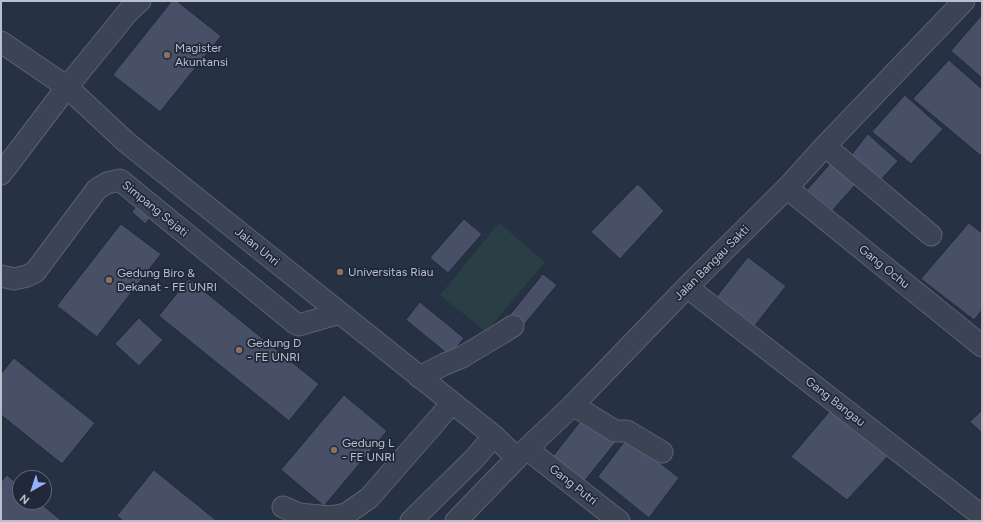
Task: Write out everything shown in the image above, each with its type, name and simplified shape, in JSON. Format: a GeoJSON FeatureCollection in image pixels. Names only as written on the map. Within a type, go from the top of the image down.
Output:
{"type":"FeatureCollection","features":[{"type":"Feature","properties":{"kind":"street"},"geometry":{"type":"LineString","coordinates":[[1,174],[67,87],[128,12],[140,1]]}},
{"type":"Feature","properties":{"kind":"street","name":"Jalan Bangau Sakti"},"geometry":{"type":"LineString","coordinates":[[456,521],[519,453],[573,405],[687,287],[787,188],[825,146],[964,1]]}},
{"type":"Feature","properties":{"kind":"street","name":"Jalan Unri"},"geometry":{"type":"LineString","coordinates":[[1,42],[67,87],[126,142],[419,377],[494,436],[519,453]]}},
{"type":"Feature","properties":{"kind":"street"},"geometry":{"type":"LineString","coordinates":[[825,146],[931,235]]}},
{"type":"Feature","properties":{"kind":"street","name":"Simpang Sejati"},"geometry":{"type":"LineString","coordinates":[[1,276],[14,279],[27,276],[35,272],[97,189],[106,183],[120,180],[288,318],[299,325],[340,313]]}},
{"type":"Feature","properties":{"kind":"street","name":"Gang Ochu"},"geometry":{"type":"LineString","coordinates":[[787,188],[982,346]]}},
{"type":"Feature","properties":{"kind":"street","name":"Gang Bangau"},"geometry":{"type":"LineString","coordinates":[[687,287],[982,516]]}},
{"type":"Feature","properties":{"kind":"street"},"geometry":{"type":"LineString","coordinates":[[419,377],[462,357],[513,326]]}},
{"type":"Feature","properties":{"kind":"street"},"geometry":{"type":"LineString","coordinates":[[283,507],[299,514],[330,517],[346,514],[369,498],[452,403]]}},
{"type":"Feature","properties":{"kind":"street"},"geometry":{"type":"LineString","coordinates":[[573,405],[615,431],[627,431],[662,452]]}},
{"type":"Feature","properties":{"kind":"street"},"geometry":{"type":"LineString","coordinates":[[412,521],[473,460],[494,436]]}},
{"type":"Feature","properties":{"kind":"street","name":"Gang Putri"},"geometry":{"type":"LineString","coordinates":[[519,453],[619,521]]}},
{"type":"Feature","properties":{"kind":"green space"},"geometry":{"type":"Polygon","coordinates":[[[499,223],[545,262],[486,332],[440,295],[499,223]]]}},
{"type":"Feature","properties":{"kind":"building","name":"Magister Akuntansi"},"geometry":{"type":"Polygon","coordinates":[[[172,1],[177,1],[221,36],[160,112],[113,75],[172,1]]]}},
{"type":"Feature","properties":{"kind":"building"},"geometry":{"type":"Polygon","coordinates":[[[982,15],[982,78],[951,51],[982,15]]]}},
{"type":"Feature","properties":{"kind":"building"},"geometry":{"type":"Polygon","coordinates":[[[949,60],[982,89],[982,153],[980,155],[913,99],[949,60]]]}},
{"type":"Feature","properties":{"kind":"building"},"geometry":{"type":"Polygon","coordinates":[[[905,95],[943,129],[911,164],[872,132],[905,95]]]}},
{"type":"Feature","properties":{"kind":"building"},"geometry":{"type":"Polygon","coordinates":[[[868,134],[898,161],[879,182],[850,157],[868,134]]]}},
{"type":"Feature","properties":{"kind":"building"},"geometry":{"type":"Polygon","coordinates":[[[832,162],[856,184],[832,211],[807,190],[832,162]]]}},
{"type":"Feature","properties":{"kind":"building"},"geometry":{"type":"Polygon","coordinates":[[[638,184],[664,211],[620,259],[591,232],[638,184]]]}},
{"type":"Feature","properties":{"kind":"building"},"geometry":{"type":"Polygon","coordinates":[[[141,201],[154,213],[145,224],[132,212],[141,201]]]}},
{"type":"Feature","properties":{"kind":"building"},"geometry":{"type":"Polygon","coordinates":[[[464,219],[482,234],[448,273],[430,258],[464,219]]]}},
{"type":"Feature","properties":{"kind":"building"},"geometry":{"type":"Polygon","coordinates":[[[969,223],[982,233],[982,310],[974,320],[921,279],[969,223]]]}},
{"type":"Feature","properties":{"kind":"building","name":"Gedung Biro & Dekanat - FE UNRI"},"geometry":{"type":"Polygon","coordinates":[[[121,224],[161,254],[97,337],[57,306],[121,224]]]}},
{"type":"Feature","properties":{"kind":"building"},"geometry":{"type":"Polygon","coordinates":[[[748,257],[786,286],[753,328],[715,299],[748,257]]]}},
{"type":"Feature","properties":{"kind":"building"},"geometry":{"type":"Polygon","coordinates":[[[543,274],[557,285],[523,326],[510,315],[543,274]]]}},
{"type":"Feature","properties":{"kind":"building","name":"Gedung D - FE UNRI"},"geometry":{"type":"Polygon","coordinates":[[[189,279],[319,384],[289,421],[159,316],[189,279]]]}},
{"type":"Feature","properties":{"kind":"building"},"geometry":{"type":"Polygon","coordinates":[[[420,302],[464,338],[450,356],[406,320],[420,302]]]}},
{"type":"Feature","properties":{"kind":"building"},"geometry":{"type":"Polygon","coordinates":[[[139,318],[163,340],[139,366],[115,344],[139,318]]]}},
{"type":"Feature","properties":{"kind":"building"},"geometry":{"type":"Polygon","coordinates":[[[14,358],[95,423],[62,464],[1,415],[1,374],[14,358]]]}},
{"type":"Feature","properties":{"kind":"building","name":"Gedung L - FE UNRI"},"geometry":{"type":"Polygon","coordinates":[[[344,395],[387,431],[324,506],[281,470],[344,395]]]}},
{"type":"Feature","properties":{"kind":"building"},"geometry":{"type":"Polygon","coordinates":[[[831,410],[889,455],[847,500],[791,457],[831,410]]]}},
{"type":"Feature","properties":{"kind":"building"},"geometry":{"type":"Polygon","coordinates":[[[982,410],[982,433],[970,422],[982,410]]]}},
{"type":"Feature","properties":{"kind":"building"},"geometry":{"type":"Polygon","coordinates":[[[584,417],[616,442],[582,484],[551,459],[584,417]]]}},
{"type":"Feature","properties":{"kind":"building"},"geometry":{"type":"Polygon","coordinates":[[[628,437],[679,478],[649,518],[598,477],[628,437]]]}},
{"type":"Feature","properties":{"kind":"building"},"geometry":{"type":"Polygon","coordinates":[[[154,470],[217,521],[123,521],[117,516],[154,470]]]}},
{"type":"Feature","properties":{"kind":"building"},"geometry":{"type":"Polygon","coordinates":[[[7,475],[12,479],[12,510],[49,510],[62,521],[1,521],[1,482],[7,475]]]}},
{"type":"Feature","properties":{"kind":"place","name":"Magister Akuntansi"},"geometry":{"type":"Point","coordinates":[167,55]}},
{"type":"Feature","properties":{"kind":"place","name":"Universitas Riau"},"geometry":{"type":"Point","coordinates":[340,272]}},
{"type":"Feature","properties":{"kind":"place","name":"Gedung Biro & Dekanat - FE UNRI"},"geometry":{"type":"Point","coordinates":[109,280]}},
{"type":"Feature","properties":{"kind":"place","name":"Gedung D - FE UNRI"},"geometry":{"type":"Point","coordinates":[239,350]}},
{"type":"Feature","properties":{"kind":"place","name":"Gedung L - FE UNRI"},"geometry":{"type":"Point","coordinates":[334,450]}}]}
